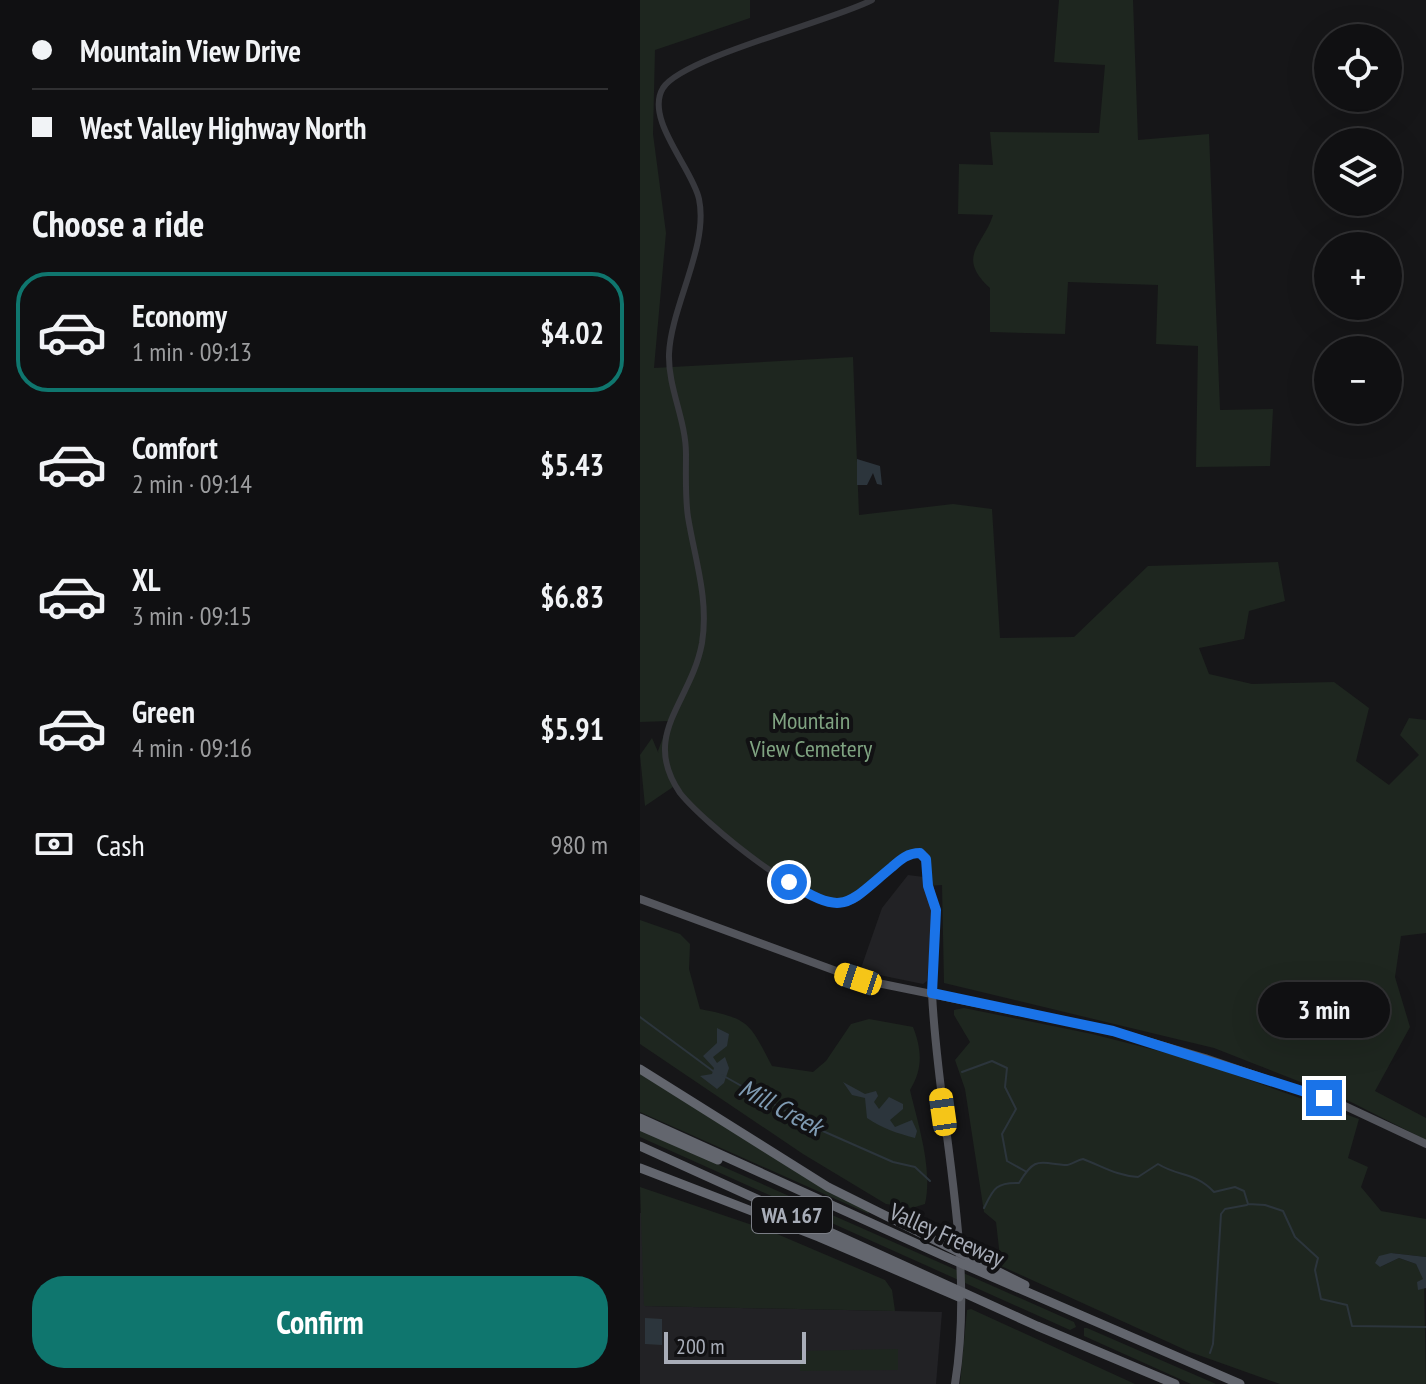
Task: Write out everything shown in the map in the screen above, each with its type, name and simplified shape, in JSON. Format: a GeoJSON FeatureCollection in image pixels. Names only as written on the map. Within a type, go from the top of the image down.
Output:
{"type":"FeatureCollection","features":[{"type":"Feature","properties":{"kind":"highway"},"geometry":{"type":"LineString","coordinates":[[640,1069],[844,1196],[1084,1317]]}},
{"type":"Feature","properties":{"kind":"highway","name":"Valley Freeway"},"geometry":{"type":"LineString","coordinates":[[640,1118],[839,1210],[1240,1384]]}},
{"type":"Feature","properties":{"kind":"highway","name":"WA 167"},"geometry":{"type":"LineString","coordinates":[[640,1126],[839,1210]]}},
{"type":"Feature","properties":{"kind":"highway","name":"Valley Freeway"},"geometry":{"type":"LineString","coordinates":[[640,1146],[1029,1322],[1175,1384]]}},
{"type":"Feature","properties":{"kind":"highway"},"geometry":{"type":"LineString","coordinates":[[640,1152],[737,1190]]}},
{"type":"Feature","properties":{"kind":"highway"},"geometry":{"type":"LineString","coordinates":[[640,1168],[1029,1322]]}},
{"type":"Feature","properties":{"kind":"main road"},"geometry":{"type":"LineString","coordinates":[[640,899],[858,979],[1113,1031],[1205,1058],[1345,1106],[1426,1144]]}},
{"type":"Feature","properties":{"kind":"main road"},"geometry":{"type":"LineString","coordinates":[[932,993],[937,1075],[959,1230],[961,1313],[955,1384]]}},
{"type":"Feature","properties":{"kind":"street"},"geometry":{"type":"LineString","coordinates":[[872,0],[837,16],[764,37],[698,67],[665,85],[659,100],[671,144],[700,202],[700,225],[669,354],[672,382],[684,423],[687,514],[704,615],[694,671],[660,743],[663,765],[680,794],[721,833],[797,887],[831,903],[855,901],[904,857],[923,855],[937,915],[932,993]]}},
{"type":"Feature","properties":{"kind":"shaded area"},"geometry":{"type":"Polygon","coordinates":[[[857,459],[880,466],[882,485],[877,484],[873,473],[867,485],[857,485],[857,459]]]}},
{"type":"Feature","properties":{"kind":"shaded area"},"geometry":{"type":"Polygon","coordinates":[[[908,875],[924,877],[933,910],[927,981],[923,984],[860,971],[882,908],[908,875]]]}},
{"type":"Feature","properties":{"kind":"shaded area"},"geometry":{"type":"Polygon","coordinates":[[[717,1028],[729,1034],[727,1046],[713,1057],[717,1063],[725,1057],[729,1068],[724,1083],[717,1089],[700,1076],[712,1074],[714,1068],[703,1056],[717,1043],[717,1028]]]}},
{"type":"Feature","properties":{"kind":"shaded area"},"geometry":{"type":"Polygon","coordinates":[[[843,1082],[865,1094],[876,1091],[878,1096],[874,1102],[879,1109],[889,1097],[903,1104],[903,1109],[890,1120],[895,1127],[912,1120],[917,1131],[915,1138],[884,1128],[867,1118],[865,1098],[852,1095],[843,1082]]]}},
{"type":"Feature","properties":{"kind":"shaded area"},"geometry":{"type":"Polygon","coordinates":[[[640,1213],[644,1213],[645,1306],[942,1312],[936,1384],[640,1384],[640,1213]]]}},
{"type":"Feature","properties":{"kind":"shaded area"},"geometry":{"type":"Polygon","coordinates":[[[1391,1253],[1426,1257],[1426,1288],[1418,1290],[1417,1282],[1423,1279],[1416,1264],[1399,1258],[1380,1267],[1375,1263],[1379,1256],[1391,1253]]]}},
{"type":"Feature","properties":{"kind":"shaded area"},"geometry":{"type":"Polygon","coordinates":[[[645,1318],[662,1319],[662,1345],[645,1344],[645,1318]]]}},
{"type":"Feature","properties":{"kind":"green space","name":"Mountain View Cemetery"},"geometry":{"type":"Polygon","coordinates":[[[640,0],[750,0],[750,18],[655,50],[653,134],[666,233],[654,368],[853,357],[859,515],[953,504],[992,509],[1000,638],[1074,637],[1148,566],[1278,562],[1285,601],[1249,611],[1244,639],[1199,648],[1209,674],[1252,684],[1334,682],[1369,708],[1356,761],[1389,785],[1419,755],[1400,735],[1409,718],[1426,720],[1426,933],[1401,936],[1395,977],[1410,1027],[1375,1091],[1426,1118],[1426,1140],[1349,1101],[1214,1048],[944,983],[942,885],[928,886],[923,855],[890,869],[863,897],[854,901],[833,901],[805,890],[741,849],[685,796],[667,771],[658,751],[669,721],[640,722],[640,0]]]}},
{"type":"Feature","properties":{"kind":"green space"},"geometry":{"type":"Polygon","coordinates":[[[1059,0],[1133,0],[1138,140],[1209,134],[1220,410],[1273,409],[1270,466],[1196,467],[1198,346],[1156,344],[1158,285],[1068,282],[1065,334],[990,332],[990,288],[974,267],[973,259],[993,215],[958,214],[959,164],[993,165],[990,132],[1099,133],[1105,65],[1054,62],[1059,0]]]}},
{"type":"Feature","properties":{"kind":"green space"},"geometry":{"type":"Polygon","coordinates":[[[652,738],[673,787],[645,806],[640,755],[652,738]]]}},
{"type":"Feature","properties":{"kind":"green space"},"geometry":{"type":"Polygon","coordinates":[[[640,920],[680,934],[690,944],[689,969],[700,1009],[729,1016],[746,1025],[772,1066],[813,1072],[826,1061],[851,1024],[869,1019],[913,1027],[920,1059],[910,1090],[926,1162],[925,1204],[912,1208],[886,1204],[803,1154],[640,1044],[640,920]]]}},
{"type":"Feature","properties":{"kind":"green space"},"geometry":{"type":"Polygon","coordinates":[[[964,1008],[1092,1034],[1190,1059],[1359,1119],[1348,1158],[1368,1167],[1361,1187],[1381,1211],[1426,1219],[1426,1257],[1391,1253],[1380,1267],[1399,1258],[1416,1264],[1424,1279],[1426,1384],[1280,1384],[1190,1352],[1001,1266],[996,1222],[984,1212],[965,1089],[955,1060],[970,1042],[954,1015],[954,1010],[964,1008]]]}},
{"type":"Feature","properties":{"kind":"green space"},"geometry":{"type":"Polygon","coordinates":[[[640,1073],[868,1211],[869,1214],[640,1112],[640,1073]]]}},
{"type":"Feature","properties":{"kind":"green space"},"geometry":{"type":"Polygon","coordinates":[[[640,1130],[1074,1322],[1076,1327],[1070,1330],[640,1137],[640,1130]]]}},
{"type":"Feature","properties":{"kind":"green space"},"geometry":{"type":"Polygon","coordinates":[[[640,1187],[770,1231],[885,1280],[892,1290],[895,1311],[644,1306],[640,1187]]]}},
{"type":"Feature","properties":{"kind":"green space"},"geometry":{"type":"Polygon","coordinates":[[[971,1309],[1135,1384],[960,1384],[967,1310],[971,1309]]]}},
{"type":"Feature","properties":{"kind":"green space"},"geometry":{"type":"Polygon","coordinates":[[[1084,1328],[1216,1384],[1191,1384],[1084,1336],[1084,1328]]]}},
{"type":"Feature","properties":{"kind":"green space"},"geometry":{"type":"Polygon","coordinates":[[[898,1349],[898,1370],[800,1371],[800,1351],[898,1349]]]}},
{"type":"Feature","properties":{"kind":"waterway","name":"Mill Creek"},"geometry":{"type":"LineString","coordinates":[[640,1017],[713,1071]]}},
{"type":"Feature","properties":{"kind":"waterway"},"geometry":{"type":"LineString","coordinates":[[962,1072],[992,1061],[1007,1068],[1005,1087],[1016,1109],[1002,1134],[1007,1161],[1025,1171]]}},
{"type":"Feature","properties":{"kind":"waterway","name":"Mill Creek"},"geometry":{"type":"LineString","coordinates":[[722,1075],[816,1128],[893,1162],[915,1167],[930,1181]]}},
{"type":"Feature","properties":{"kind":"waterway","name":"Mill Creek"},"geometry":{"type":"LineString","coordinates":[[984,1208],[996,1188],[1019,1183],[1037,1164],[1067,1165],[1083,1159],[1116,1173],[1138,1177],[1158,1164],[1200,1181],[1214,1192],[1235,1187],[1244,1191],[1248,1204],[1283,1211],[1295,1237],[1318,1258],[1315,1270],[1321,1299],[1347,1305],[1352,1326],[1426,1327]]}},
{"type":"Feature","properties":{"kind":"waterway"},"geometry":{"type":"LineString","coordinates":[[1210,1353],[1221,1214],[1225,1209],[1247,1205]]}},
{"type":"Feature","properties":{"kind":"route"},"geometry":{"type":"LineString","coordinates":[[789,882],[831,903],[844,904],[855,901],[904,857],[920,853],[926,859],[928,886],[937,915],[931,957],[932,993],[1113,1031],[1324,1098]]}}]}
